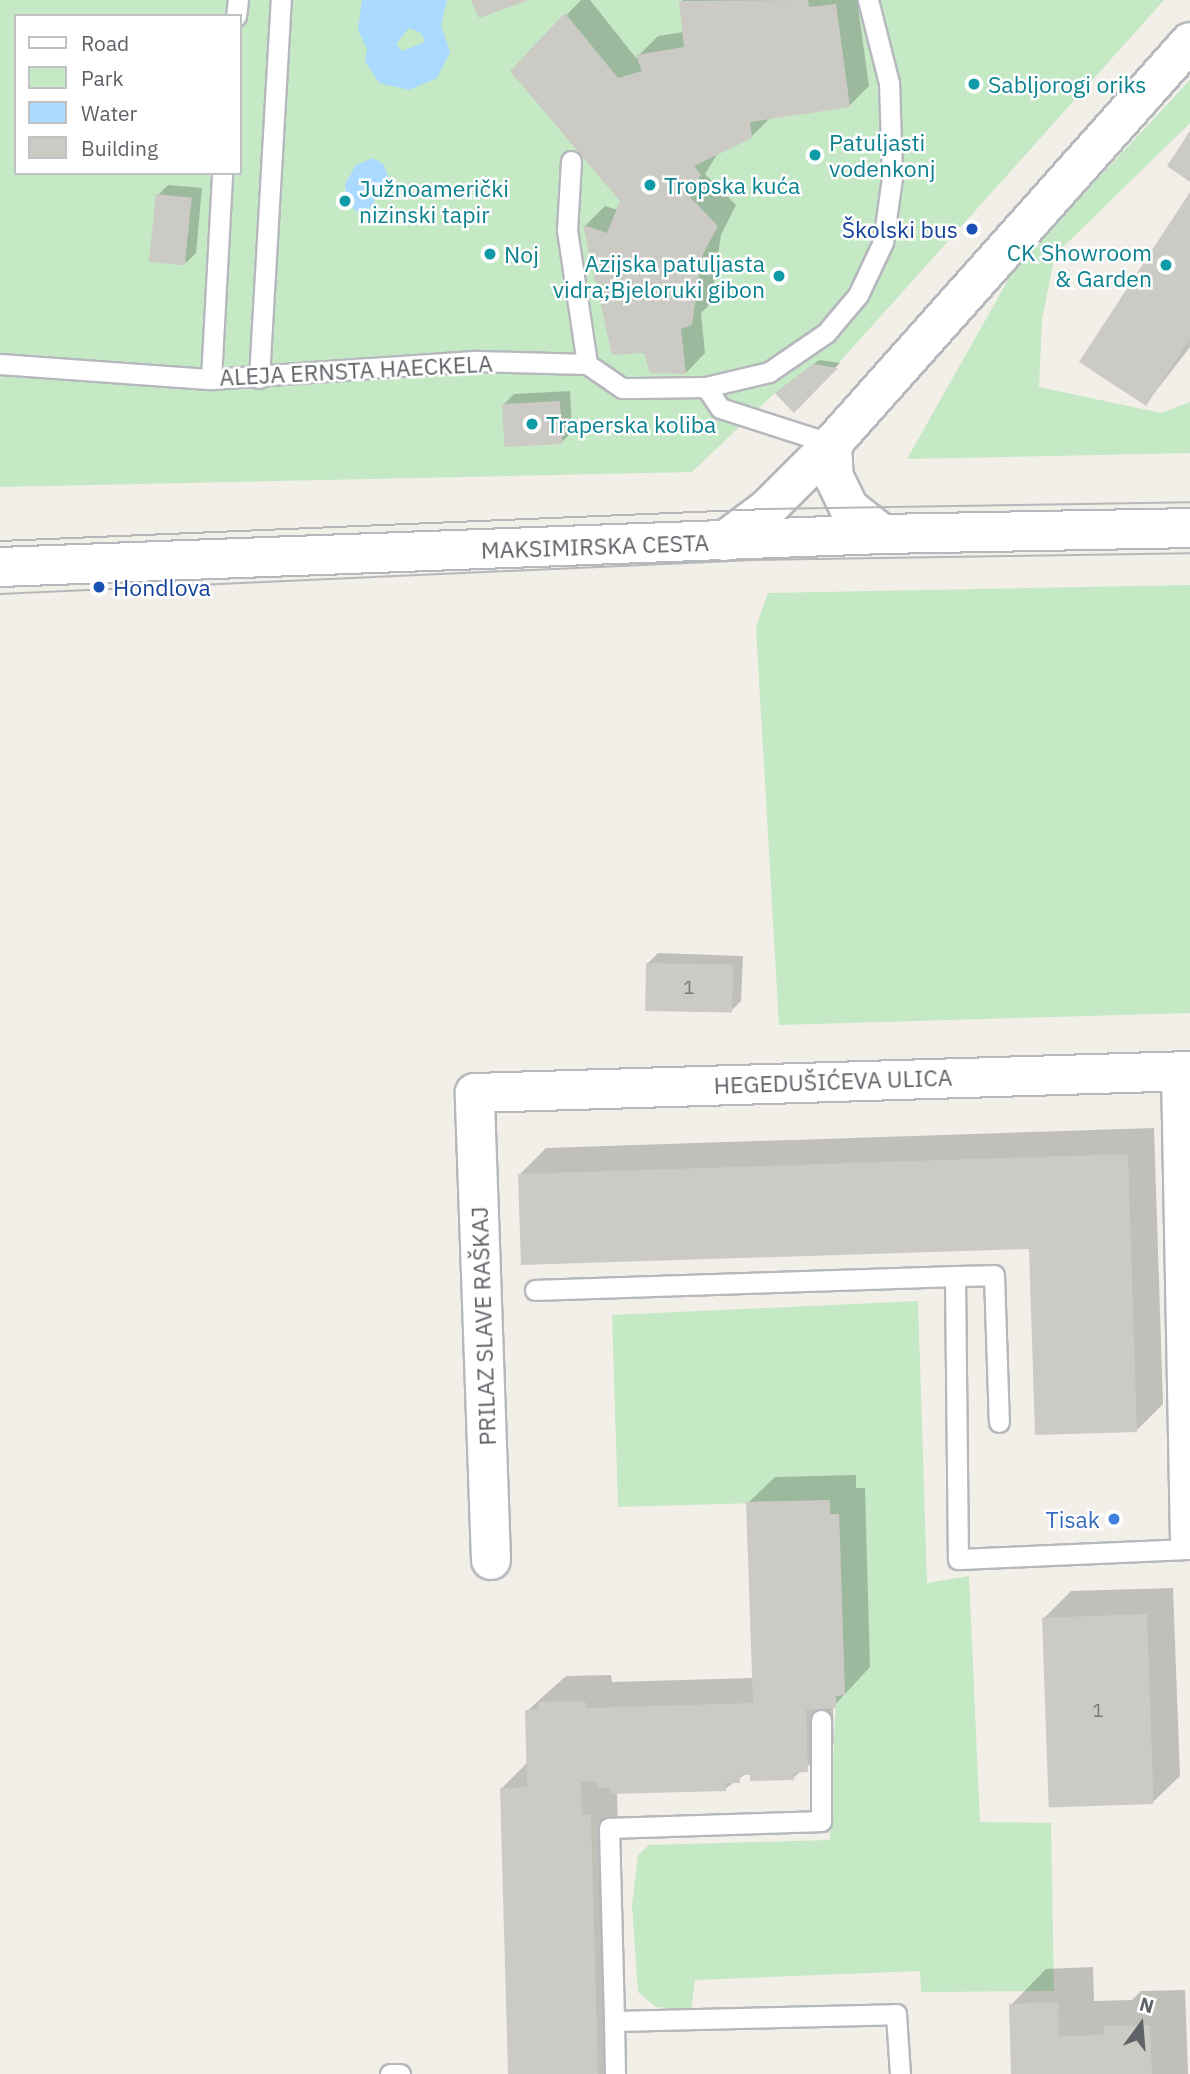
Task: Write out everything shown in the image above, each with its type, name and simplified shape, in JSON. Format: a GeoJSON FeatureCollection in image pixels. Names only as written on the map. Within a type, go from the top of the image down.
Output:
{"type":"FeatureCollection","features":[{"type":"Feature","properties":{"kind":"street"},"geometry":{"type":"LineString","coordinates":[[724,541],[758,517],[832,444],[1190,42]]}},
{"type":"Feature","properties":{"kind":"street"},"geometry":{"type":"LineString","coordinates":[[832,444],[834,477],[849,508],[882,534]]}},
{"type":"Feature","properties":{"kind":"street","name":"MAKSIMIRSKA CESTA"},"geometry":{"type":"LineString","coordinates":[[0,566],[882,534],[1190,528]]}},
{"type":"Feature","properties":{"kind":"street"},"geometry":{"type":"LineString","coordinates":[[1186,1071],[1190,1540]]}},
{"type":"Feature","properties":{"kind":"street","name":"HEGEDUŠIĆEVA ULICA"},"geometry":{"type":"LineString","coordinates":[[475,1093],[1186,1071]]}},
{"type":"Feature","properties":{"kind":"street","name":"PRILAZ SLAVE RAŠKAJ"},"geometry":{"type":"LineString","coordinates":[[475,1093],[491,1560]]}},
{"type":"Feature","properties":{"kind":"lane"},"geometry":{"type":"LineString","coordinates":[[258,378],[281,0]]}},
{"type":"Feature","properties":{"kind":"lane"},"geometry":{"type":"LineString","coordinates":[[571,161],[567,230],[587,364],[622,388],[706,387],[769,372],[827,333],[858,295],[883,242],[892,177],[889,83],[868,0]]}},
{"type":"Feature","properties":{"kind":"lane"},"geometry":{"type":"LineString","coordinates":[[212,379],[222,175]]}},
{"type":"Feature","properties":{"kind":"lane","name":"ALEJA ERNSTA HAECKELA"},"geometry":{"type":"LineString","coordinates":[[0,364],[212,379],[258,378],[477,361],[587,364]]}},
{"type":"Feature","properties":{"kind":"lane"},"geometry":{"type":"LineString","coordinates":[[706,387],[720,408],[832,444]]}},
{"type":"Feature","properties":{"kind":"lane"},"geometry":{"type":"LineString","coordinates":[[535,1290],[994,1275],[999,1422]]}},
{"type":"Feature","properties":{"kind":"lane"},"geometry":{"type":"LineString","coordinates":[[954,1276],[958,1559],[1190,1549]]}},
{"type":"Feature","properties":{"kind":"lane"},"geometry":{"type":"LineString","coordinates":[[615,2074],[609,1828],[821,1822],[821,1720]]}},
{"type":"Feature","properties":{"kind":"lane"},"geometry":{"type":"LineString","coordinates":[[614,2021],[897,2014],[900,2074]]}},
{"type":"Feature","properties":{"kind":"lane"},"geometry":{"type":"LineString","coordinates":[[390,2074],[400,2074]]}},
{"type":"Feature","properties":{"kind":"green space"},"geometry":{"type":"Polygon","coordinates":[[[0,0],[1164,0],[794,413],[775,393],[692,472],[0,487],[0,0]]]}},
{"type":"Feature","properties":{"kind":"green space"},"geometry":{"type":"Polygon","coordinates":[[[1190,80],[1190,123],[1055,255],[1042,319],[1039,387],[1161,413],[1190,402],[1190,453],[907,459],[1016,266],[1190,80]]]}},
{"type":"Feature","properties":{"kind":"green space"},"geometry":{"type":"Polygon","coordinates":[[[1190,585],[1190,1013],[779,1025],[756,627],[768,593],[1190,585]]]}},
{"type":"Feature","properties":{"kind":"green space"},"geometry":{"type":"Polygon","coordinates":[[[918,1301],[927,1583],[969,1576],[980,1822],[1051,1823],[1054,1991],[921,1992],[920,1971],[695,1980],[691,2010],[656,2007],[638,1992],[632,1905],[638,1855],[649,1845],[830,1840],[836,1696],[845,1695],[839,1514],[830,1514],[830,1501],[618,1507],[612,1315],[918,1301]]]}},
{"type":"Feature","properties":{"kind":"water"},"geometry":{"type":"Polygon","coordinates":[[[362,0],[447,0],[441,25],[450,52],[437,78],[409,90],[379,83],[365,61],[367,49],[358,30],[362,0]],[[409,28],[396,44],[402,51],[425,42],[421,33],[409,28]]]}},
{"type":"Feature","properties":{"kind":"water"},"geometry":{"type":"Polygon","coordinates":[[[373,158],[383,164],[389,178],[367,213],[359,214],[347,202],[345,184],[356,165],[373,158]]]}},
{"type":"Feature","properties":{"kind":"building"},"geometry":{"type":"Polygon","coordinates":[[[471,0],[529,0],[479,18],[471,0]]]}},
{"type":"Feature","properties":{"kind":"building","name":"Tropska kuća"},"geometry":{"type":"Polygon","coordinates":[[[808,0],[809,7],[836,4],[850,107],[750,122],[752,138],[694,166],[701,175],[687,194],[718,226],[702,256],[692,325],[681,329],[686,374],[650,373],[644,353],[612,355],[583,225],[607,233],[620,201],[510,71],[565,13],[618,78],[642,71],[636,55],[684,47],[679,1],[808,0]]]}},
{"type":"Feature","properties":{"kind":"building","name":"CK Showroom & Garden"},"geometry":{"type":"Polygon","coordinates":[[[1190,131],[1190,182],[1167,166],[1190,131]]]}},
{"type":"Feature","properties":{"kind":"building","name":"CK Showroom & Garden"},"geometry":{"type":"Polygon","coordinates":[[[1190,192],[1190,339],[1146,406],[1079,362],[1190,192]]]}},
{"type":"Feature","properties":{"kind":"building"},"geometry":{"type":"Polygon","coordinates":[[[156,194],[192,198],[185,265],[149,262],[156,194]]]}},
{"type":"Feature","properties":{"kind":"building"},"geometry":{"type":"Polygon","coordinates":[[[813,364],[838,368],[794,413],[775,393],[813,364]]]}},
{"type":"Feature","properties":{"kind":"building","name":"Traperska koliba"},"geometry":{"type":"Polygon","coordinates":[[[560,401],[562,444],[504,447],[502,404],[560,401]]]}},
{"type":"Feature","properties":{"kind":"building"},"geometry":{"type":"Polygon","coordinates":[[[646,963],[733,965],[732,1013],[645,1011],[646,963]]]}},
{"type":"Feature","properties":{"kind":"building"},"geometry":{"type":"Polygon","coordinates":[[[1128,1154],[1137,1432],[1035,1435],[1029,1249],[521,1265],[518,1174],[1128,1154]]]}},
{"type":"Feature","properties":{"kind":"building"},"geometry":{"type":"Polygon","coordinates":[[[830,1500],[830,1514],[839,1514],[845,1695],[836,1696],[836,1708],[806,1710],[808,1772],[793,1773],[794,1780],[750,1781],[750,1775],[740,1775],[740,1783],[726,1783],[726,1791],[610,1794],[611,1787],[597,1788],[597,1781],[581,1782],[582,1815],[591,1815],[598,2074],[508,2074],[500,1788],[527,1787],[525,1710],[538,1710],[538,1702],[585,1701],[586,1708],[753,1703],[746,1502],[830,1500]]]}},
{"type":"Feature","properties":{"kind":"building"},"geometry":{"type":"Polygon","coordinates":[[[1147,1614],[1154,1804],[1049,1808],[1042,1618],[1147,1614]]]}},
{"type":"Feature","properties":{"kind":"building"},"geometry":{"type":"Polygon","coordinates":[[[1058,2002],[1059,2036],[1104,2035],[1104,2026],[1150,2025],[1152,2074],[1011,2074],[1009,2004],[1058,2002]]]}},
{"type":"Feature","properties":{"kind":"tram line"},"geometry":{"type":"LineString","coordinates":[[0,541],[767,509],[1190,502]]}},
{"type":"Feature","properties":{"kind":"tram line"},"geometry":{"type":"LineString","coordinates":[[0,594],[753,560],[1190,553]]}},
{"type":"Feature","properties":{"kind":"place","name":"Sabljorogi oriks"},"geometry":{"type":"Point","coordinates":[974,84]}},
{"type":"Feature","properties":{"kind":"place","name":"Patuljasti vodenkonj"},"geometry":{"type":"Point","coordinates":[815,155]}},
{"type":"Feature","properties":{"kind":"place","name":"Tropska kuća"},"geometry":{"type":"Point","coordinates":[650,185]}},
{"type":"Feature","properties":{"kind":"place","name":"Južnoamerički nizinski tapir"},"geometry":{"type":"Point","coordinates":[345,201]}},
{"type":"Feature","properties":{"kind":"place","name":"Školski bus"},"geometry":{"type":"Point","coordinates":[972,229]}},
{"type":"Feature","properties":{"kind":"place","name":"Noj"},"geometry":{"type":"Point","coordinates":[490,254]}},
{"type":"Feature","properties":{"kind":"place","name":"CK Showroom & Garden"},"geometry":{"type":"Point","coordinates":[1166,265]}},
{"type":"Feature","properties":{"kind":"place","name":"Azijska patuljasta vidra;Bjeloruki gibon"},"geometry":{"type":"Point","coordinates":[779,276]}},
{"type":"Feature","properties":{"kind":"place","name":"Traperska koliba"},"geometry":{"type":"Point","coordinates":[532,424]}},
{"type":"Feature","properties":{"kind":"place","name":"Hondlova"},"geometry":{"type":"Point","coordinates":[99,587]}},
{"type":"Feature","properties":{"kind":"place","name":"Tisak"},"geometry":{"type":"Point","coordinates":[1114,1519]}}]}
